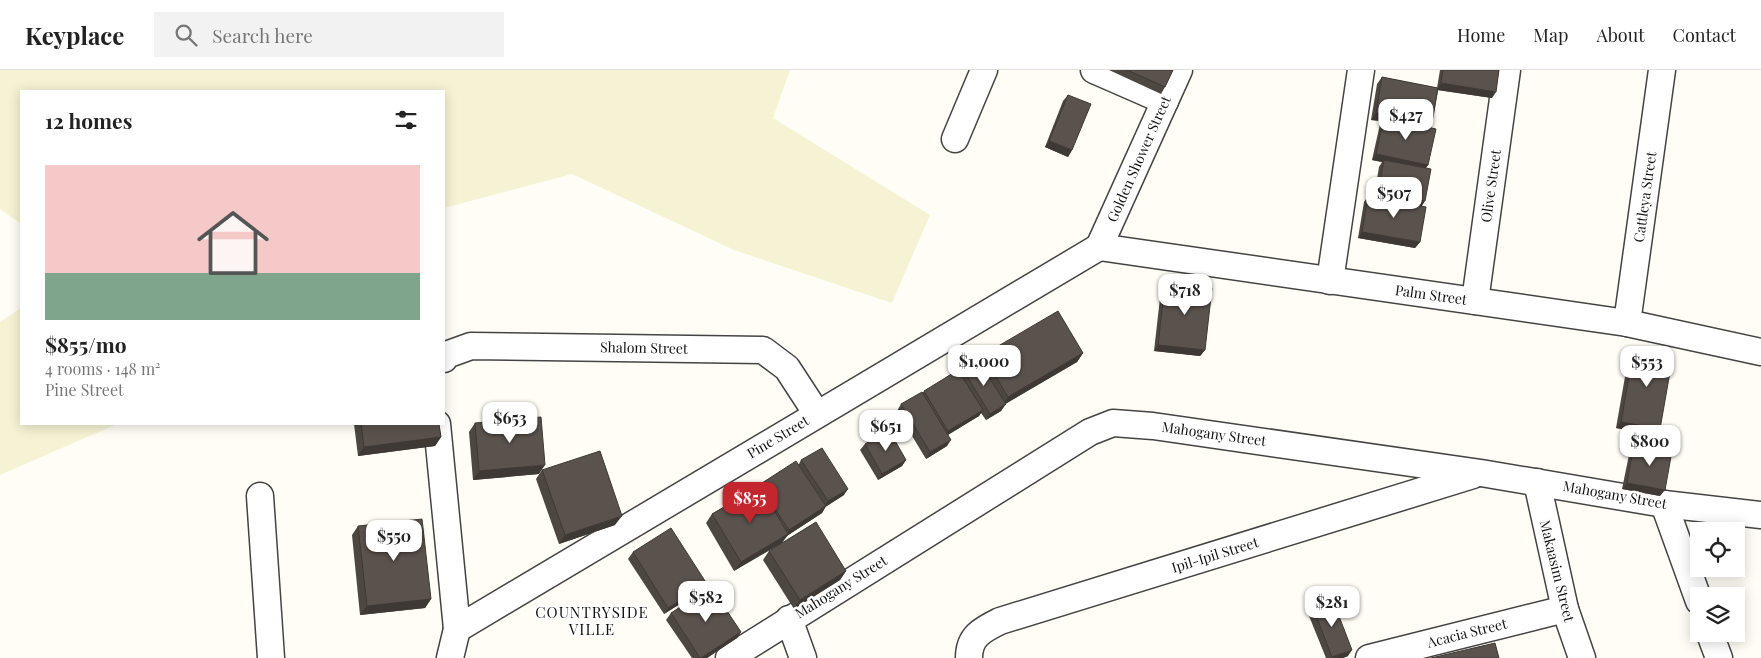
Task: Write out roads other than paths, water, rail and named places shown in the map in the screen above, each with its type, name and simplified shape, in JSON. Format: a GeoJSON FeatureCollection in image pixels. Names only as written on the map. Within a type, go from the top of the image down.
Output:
{"type":"FeatureCollection","features":[{"type":"Feature","properties":{"kind":"street"},"geometry":{"type":"LineString","coordinates":[[955,139],[984,70]]}},
{"type":"Feature","properties":{"kind":"street"},"geometry":{"type":"LineString","coordinates":[[1094,70],[1165,101]]}},
{"type":"Feature","properties":{"kind":"street","name":"Golden Shower Street"},"geometry":{"type":"LineString","coordinates":[[1099,247],[1179,70]]}},
{"type":"Feature","properties":{"kind":"street"},"geometry":{"type":"LineString","coordinates":[[1330,281],[1361,70]]}},
{"type":"Feature","properties":{"kind":"street","name":"Olive Street"},"geometry":{"type":"LineString","coordinates":[[1475,301],[1507,70]]}},
{"type":"Feature","properties":{"kind":"street","name":"Cattleya Street"},"geometry":{"type":"LineString","coordinates":[[1627,323],[1662,70]]}},
{"type":"Feature","properties":{"kind":"street","name":"Palm Street"},"geometry":{"type":"LineString","coordinates":[[1099,247],[1627,323],[1761,352]]}},
{"type":"Feature","properties":{"kind":"street","name":"Pine Street"},"geometry":{"type":"LineString","coordinates":[[457,629],[1099,247]]}},
{"type":"Feature","properties":{"kind":"street","name":"Shalom Street"},"geometry":{"type":"LineString","coordinates":[[445,356],[471,346],[763,350],[787,368],[817,414]]}},
{"type":"Feature","properties":{"kind":"street","name":"Mahogany Street"},"geometry":{"type":"LineString","coordinates":[[728,658],[1090,432],[1113,424],[1153,426],[1481,472],[1664,504],[1761,515]]}},
{"type":"Feature","properties":{"kind":"street"},"geometry":{"type":"LineString","coordinates":[[437,425],[457,629],[450,658]]}},
{"type":"Feature","properties":{"kind":"street","name":"Ipil-Ipil Street"},"geometry":{"type":"LineString","coordinates":[[969,658],[969,649],[973,638],[982,630],[1000,621],[1481,472]]}},
{"type":"Feature","properties":{"kind":"street","name":"Makaasim Street"},"geometry":{"type":"LineString","coordinates":[[1537,482],[1565,609],[1582,658]]}},
{"type":"Feature","properties":{"kind":"street"},"geometry":{"type":"LineString","coordinates":[[260,496],[271,658]]}},
{"type":"Feature","properties":{"kind":"street"},"geometry":{"type":"LineString","coordinates":[[1664,504],[1694,587]]}},
{"type":"Feature","properties":{"kind":"street","name":"Acacia Street"},"geometry":{"type":"LineString","coordinates":[[1369,658],[1565,609]]}},
{"type":"Feature","properties":{"kind":"street"},"geometry":{"type":"LineString","coordinates":[[789,619],[803,658]]}},
{"type":"Feature","properties":{"kind":"street"},"geometry":{"type":"LineString","coordinates":[[1713,642],[1719,658]]}},
{"type":"Feature","properties":{"kind":"district","name":"COUNTRYSIDE VILLE"},"geometry":{"type":"Point","coordinates":[592,622]}}]}
